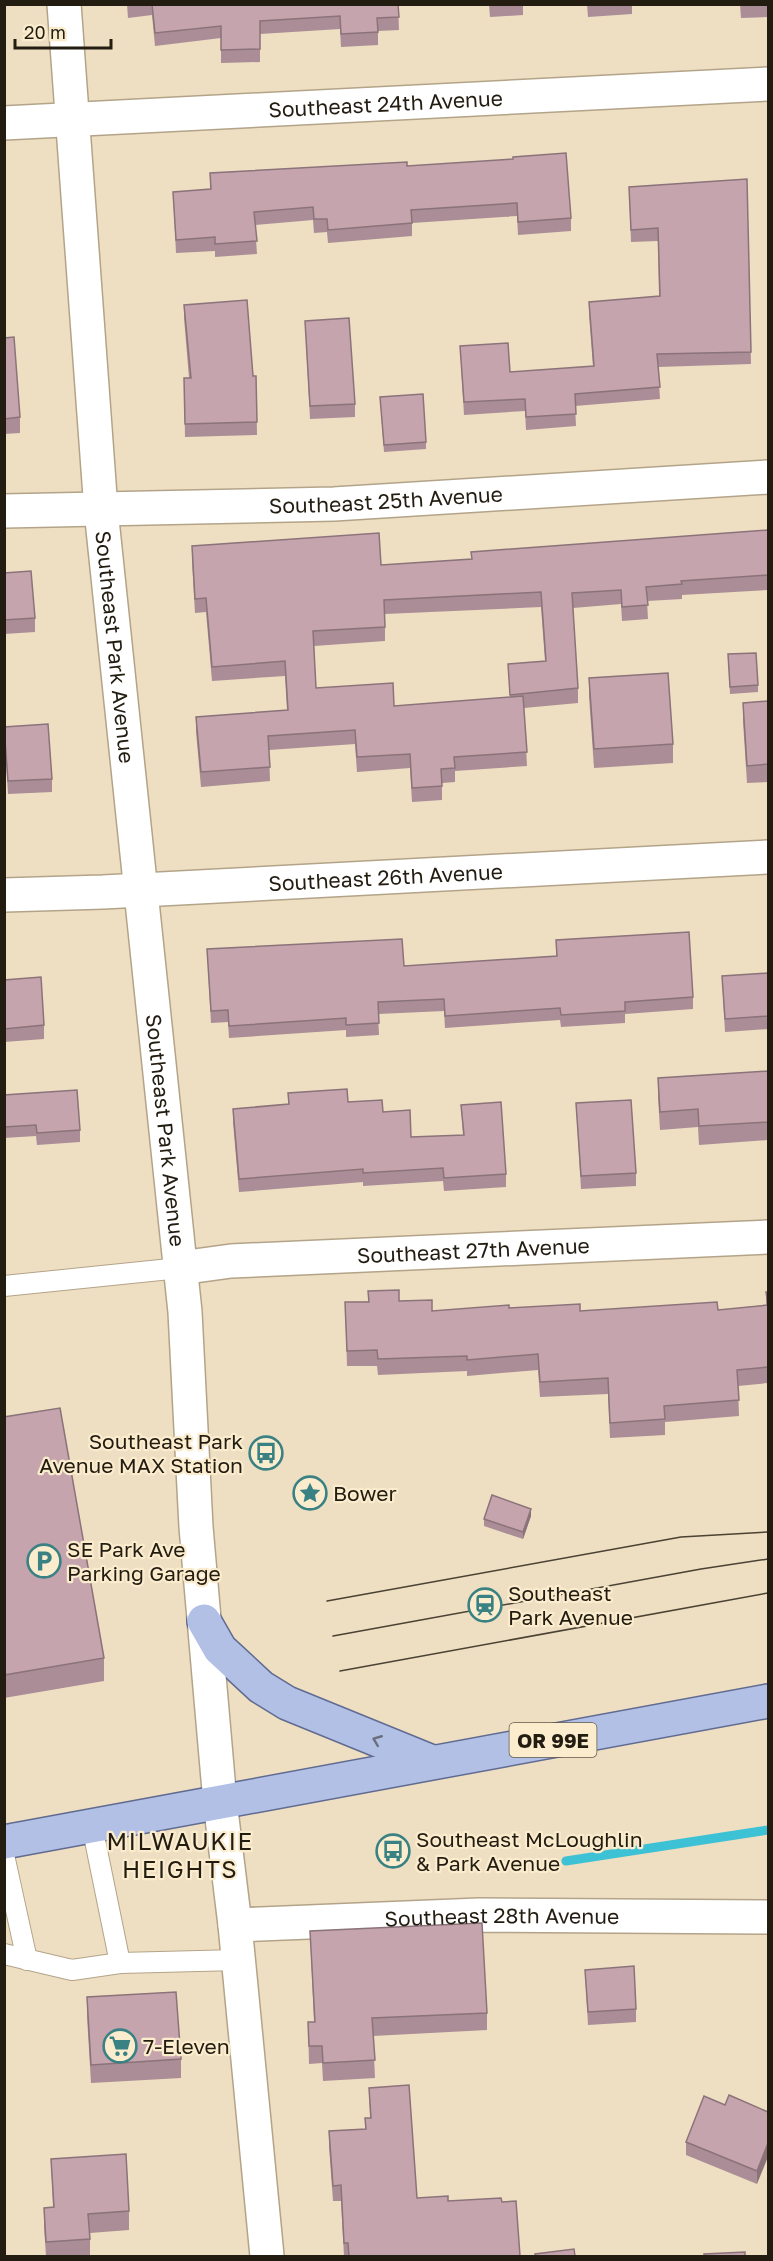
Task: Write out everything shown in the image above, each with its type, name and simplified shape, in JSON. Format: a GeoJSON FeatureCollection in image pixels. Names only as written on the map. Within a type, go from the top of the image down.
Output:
{"type":"FeatureCollection","features":[{"type":"Feature","properties":{"kind":"main road"},"geometry":{"type":"LineString","coordinates":[[204,1621],[220,1648],[261,1688],[287,1703],[432,1762]]}},
{"type":"Feature","properties":{"kind":"main road","name":"OR 99E"},"geometry":{"type":"LineString","coordinates":[[4,1842],[768,1701]]}},
{"type":"Feature","properties":{"kind":"street","name":"Southeast Park Avenue"},"geometry":{"type":"LineString","coordinates":[[64,4],[101,510],[185,1312],[204,1621],[220,1802],[235,1924],[267,2256]]}},
{"type":"Feature","properties":{"kind":"street","name":"Southeast 24th Avenue"},"geometry":{"type":"LineString","coordinates":[[4,123],[768,84]]}},
{"type":"Feature","properties":{"kind":"street","name":"Southeast 25th Avenue"},"geometry":{"type":"LineString","coordinates":[[4,511],[334,504],[768,477]]}},
{"type":"Feature","properties":{"kind":"street","name":"Southeast 26th Avenue"},"geometry":{"type":"LineString","coordinates":[[4,895],[768,857]]}},
{"type":"Feature","properties":{"kind":"street","name":"Southeast 27th Avenue"},"geometry":{"type":"LineString","coordinates":[[180,1268],[231,1261],[768,1237]]}},
{"type":"Feature","properties":{"kind":"street","name":"Southeast 28th Avenue"},"geometry":{"type":"LineString","coordinates":[[235,1924],[479,1916],[768,1917]]}},
{"type":"Feature","properties":{"kind":"lane"},"geometry":{"type":"LineString","coordinates":[[4,1286],[180,1268]]}},
{"type":"Feature","properties":{"kind":"lane"},"geometry":{"type":"LineString","coordinates":[[92,1826],[120,1963]]}},
{"type":"Feature","properties":{"kind":"lane"},"geometry":{"type":"LineString","coordinates":[[4,1855],[27,1960]]}},
{"type":"Feature","properties":{"kind":"lane"},"geometry":{"type":"LineString","coordinates":[[4,1954],[72,1970],[120,1963],[238,1960]]}},
{"type":"Feature","properties":{"kind":"building"},"geometry":{"type":"Polygon","coordinates":[[[152,4],[398,4],[399,17],[377,18],[378,32],[341,34],[340,16],[260,21],[260,49],[221,50],[221,26],[155,33],[152,4]]]}},
{"type":"Feature","properties":{"kind":"building"},"geometry":{"type":"Polygon","coordinates":[[[566,153],[571,218],[518,222],[517,203],[411,210],[412,223],[328,230],[327,219],[314,219],[313,207],[254,212],[257,241],[215,244],[215,237],[176,240],[173,192],[211,189],[210,173],[407,162],[407,166],[566,153]]]}},
{"type":"Feature","properties":{"kind":"building"},"geometry":{"type":"Polygon","coordinates":[[[747,179],[751,352],[657,354],[660,387],[575,394],[576,414],[526,417],[525,399],[464,402],[460,346],[508,343],[510,372],[594,366],[589,302],[660,296],[658,228],[631,230],[629,187],[747,179]]]}},
{"type":"Feature","properties":{"kind":"building"},"geometry":{"type":"Polygon","coordinates":[[[247,300],[253,376],[256,376],[257,422],[185,424],[184,378],[191,378],[184,305],[247,300]]]}},
{"type":"Feature","properties":{"kind":"building"},"geometry":{"type":"Polygon","coordinates":[[[349,318],[355,404],[310,406],[305,321],[349,318]]]}},
{"type":"Feature","properties":{"kind":"building"},"geometry":{"type":"Polygon","coordinates":[[[14,337],[20,417],[4,419],[4,338],[14,337]]]}},
{"type":"Feature","properties":{"kind":"building"},"geometry":{"type":"Polygon","coordinates":[[[423,394],[426,442],[384,445],[380,397],[423,394]]]}},
{"type":"Feature","properties":{"kind":"building"},"geometry":{"type":"Polygon","coordinates":[[[768,530],[768,575],[681,581],[682,584],[646,587],[648,605],[622,607],[621,590],[572,593],[578,688],[510,695],[508,664],[546,661],[541,592],[384,600],[385,627],[313,631],[316,688],[393,683],[394,706],[523,696],[527,752],[454,757],[455,768],[441,769],[442,786],[412,788],[410,754],[357,757],[355,730],[268,736],[270,767],[201,772],[196,717],[288,710],[285,661],[212,667],[206,598],[195,599],[192,546],[379,533],[381,565],[472,559],[471,552],[768,530]]]}},
{"type":"Feature","properties":{"kind":"building"},"geometry":{"type":"Polygon","coordinates":[[[31,571],[35,618],[4,620],[4,573],[31,571]]]}},
{"type":"Feature","properties":{"kind":"building"},"geometry":{"type":"Polygon","coordinates":[[[756,653],[758,685],[730,687],[728,654],[756,653]]]}},
{"type":"Feature","properties":{"kind":"building"},"geometry":{"type":"Polygon","coordinates":[[[668,673],[673,744],[594,749],[589,678],[668,673]]]}},
{"type":"Feature","properties":{"kind":"building"},"geometry":{"type":"Polygon","coordinates":[[[768,701],[768,764],[747,766],[743,703],[768,701]]]}},
{"type":"Feature","properties":{"kind":"building"},"geometry":{"type":"Polygon","coordinates":[[[48,724],[52,779],[8,781],[4,727],[48,724]]]}},
{"type":"Feature","properties":{"kind":"building"},"geometry":{"type":"Polygon","coordinates":[[[689,932],[693,997],[625,1002],[625,1011],[561,1015],[560,1008],[445,1016],[444,999],[378,1002],[379,1023],[346,1025],[346,1018],[229,1026],[228,1010],[211,1011],[207,949],[402,939],[404,966],[557,956],[556,940],[689,932]]]}},
{"type":"Feature","properties":{"kind":"building"},"geometry":{"type":"Polygon","coordinates":[[[768,973],[768,1016],[725,1019],[722,976],[768,973]]]}},
{"type":"Feature","properties":{"kind":"building"},"geometry":{"type":"Polygon","coordinates":[[[41,977],[44,1025],[4,1029],[4,980],[41,977]]]}},
{"type":"Feature","properties":{"kind":"building"},"geometry":{"type":"Polygon","coordinates":[[[768,1071],[768,1122],[699,1126],[698,1109],[660,1112],[658,1078],[768,1071]]]}},
{"type":"Feature","properties":{"kind":"building"},"geometry":{"type":"Polygon","coordinates":[[[347,1089],[348,1102],[382,1100],[383,1112],[410,1110],[411,1137],[464,1135],[461,1105],[501,1102],[506,1174],[444,1178],[443,1168],[363,1173],[363,1169],[239,1179],[233,1109],[289,1104],[288,1093],[347,1089]]]}},
{"type":"Feature","properties":{"kind":"building"},"geometry":{"type":"Polygon","coordinates":[[[77,1090],[80,1130],[37,1133],[36,1125],[4,1127],[4,1095],[77,1090]]]}},
{"type":"Feature","properties":{"kind":"building"},"geometry":{"type":"Polygon","coordinates":[[[631,1100],[636,1173],[581,1176],[576,1103],[631,1100]]]}},
{"type":"Feature","properties":{"kind":"building"},"geometry":{"type":"Polygon","coordinates":[[[399,1290],[399,1301],[432,1300],[432,1311],[509,1305],[509,1308],[580,1304],[580,1311],[717,1302],[718,1310],[768,1305],[768,1367],[737,1370],[739,1400],[664,1406],[665,1419],[610,1423],[608,1378],[540,1382],[538,1354],[467,1360],[467,1356],[378,1359],[377,1350],[347,1351],[345,1302],[369,1302],[368,1291],[399,1290]]]}},
{"type":"Feature","properties":{"kind":"building","name":"SE Park Ave Parking Garage"},"geometry":{"type":"Polygon","coordinates":[[[60,1408],[104,1658],[4,1675],[4,1417],[60,1408]]]}},
{"type":"Feature","properties":{"kind":"building"},"geometry":{"type":"Polygon","coordinates":[[[492,1495],[531,1509],[523,1532],[484,1519],[492,1495]]]}},
{"type":"Feature","properties":{"kind":"building"},"geometry":{"type":"Polygon","coordinates":[[[482,1923],[487,2013],[372,2018],[375,2060],[323,2063],[322,2046],[309,2046],[308,2022],[315,2022],[310,1931],[482,1923]]]}},
{"type":"Feature","properties":{"kind":"building"},"geometry":{"type":"Polygon","coordinates":[[[634,1966],[636,2009],[588,2012],[585,1970],[634,1966]]]}},
{"type":"Feature","properties":{"kind":"building"},"geometry":{"type":"Polygon","coordinates":[[[176,1992],[181,2059],[91,2065],[87,1997],[176,1992]]]}},
{"type":"Feature","properties":{"kind":"building"},"geometry":{"type":"Polygon","coordinates":[[[409,2085],[417,2198],[448,2196],[448,2201],[501,2198],[502,2202],[516,2201],[520,2256],[349,2256],[348,2243],[344,2243],[341,2185],[333,2186],[329,2131],[366,2129],[365,2118],[371,2118],[369,2088],[409,2085]]]}},
{"type":"Feature","properties":{"kind":"building"},"geometry":{"type":"Polygon","coordinates":[[[729,2095],[768,2112],[768,2143],[757,2171],[686,2142],[704,2096],[725,2105],[729,2095]]]}},
{"type":"Feature","properties":{"kind":"building"},"geometry":{"type":"Polygon","coordinates":[[[126,2154],[129,2211],[88,2214],[90,2239],[46,2242],[44,2208],[54,2207],[51,2159],[126,2154]]]}},
{"type":"Feature","properties":{"kind":"building"},"geometry":{"type":"Polygon","coordinates":[[[574,2249],[575,2256],[535,2256],[535,2254],[574,2249]]]}},
{"type":"Feature","properties":{"kind":"building"},"geometry":{"type":"Polygon","coordinates":[[[745,2252],[745,2256],[704,2256],[704,2254],[745,2252]]]}},
{"type":"Feature","properties":{"kind":"waterway"},"geometry":{"type":"LineString","coordinates":[[566,1861],[768,1830]]}},
{"type":"Feature","properties":{"kind":"tram line"},"geometry":{"type":"LineString","coordinates":[[327,1601],[681,1537],[768,1532]]}},
{"type":"Feature","properties":{"kind":"tram line"},"geometry":{"type":"LineString","coordinates":[[333,1636],[701,1569],[768,1559]]}},
{"type":"Feature","properties":{"kind":"tram line"},"geometry":{"type":"LineString","coordinates":[[340,1671],[768,1593]]}},
{"type":"Feature","properties":{"kind":"place","name":"Southeast Park Avenue MAX Station"},"geometry":{"type":"Point","coordinates":[266,1453]}},
{"type":"Feature","properties":{"kind":"place","name":"Bower"},"geometry":{"type":"Point","coordinates":[310,1493]}},
{"type":"Feature","properties":{"kind":"place","name":"SE Park Ave Parking Garage"},"geometry":{"type":"Point","coordinates":[44,1561]}},
{"type":"Feature","properties":{"kind":"place","name":"Southeast Park Avenue"},"geometry":{"type":"Point","coordinates":[485,1605]}},
{"type":"Feature","properties":{"kind":"place","name":"Southeast McLoughlin & Park Avenue"},"geometry":{"type":"Point","coordinates":[393,1851]}},
{"type":"Feature","properties":{"kind":"place","name":"7-Eleven"},"geometry":{"type":"Point","coordinates":[120,2046]}},
{"type":"Feature","properties":{"kind":"district","name":"MILWAUKIE HEIGHTS"},"geometry":{"type":"Point","coordinates":[180,1854]}}]}
